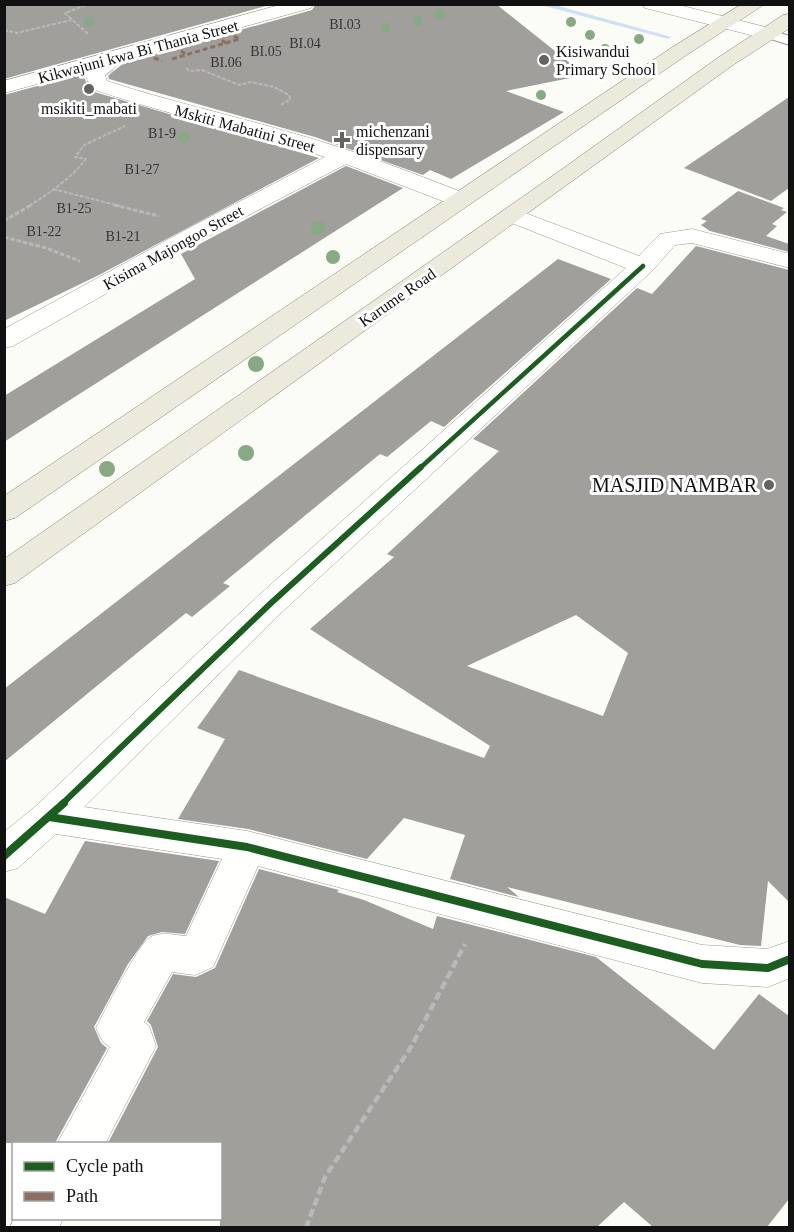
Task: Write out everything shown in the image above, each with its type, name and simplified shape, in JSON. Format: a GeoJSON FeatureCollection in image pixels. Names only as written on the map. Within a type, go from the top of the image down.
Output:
{"type":"FeatureCollection","features":[{"type":"Feature","properties":{"kind":"main road"},"geometry":{"type":"LineString","coordinates":[[4,512],[678,52],[756,4]]}},
{"type":"Feature","properties":{"kind":"main road","name":"Karume Road"},"geometry":{"type":"LineString","coordinates":[[4,575],[512,215],[778,37],[789,19]]}},
{"type":"Feature","properties":{"kind":"main road"},"geometry":{"type":"LineString","coordinates":[[413,234],[459,252]]}},
{"type":"Feature","properties":{"kind":"street","name":"Kikwajuni kwa Bi Thania Street"},"geometry":{"type":"LineString","coordinates":[[4,87],[305,4]]}},
{"type":"Feature","properties":{"kind":"street"},"geometry":{"type":"LineString","coordinates":[[651,4],[778,37]]}},
{"type":"Feature","properties":{"kind":"street","name":"Mskiti Mabatini Street"},"geometry":{"type":"LineString","coordinates":[[116,57],[97,79],[159,105],[284,136],[384,169],[461,200]]}},
{"type":"Feature","properties":{"kind":"street","name":"Kisima Majongoo Street"},"geometry":{"type":"LineString","coordinates":[[4,340],[199,232],[342,157]]}},
{"type":"Feature","properties":{"kind":"street"},"geometry":{"type":"LineString","coordinates":[[512,215],[643,266]]}},
{"type":"Feature","properties":{"kind":"street"},"geometry":{"type":"LineString","coordinates":[[4,856],[49,817],[270,604],[643,266],[668,239],[692,236],[789,261]]}},
{"type":"Feature","properties":{"kind":"street"},"geometry":{"type":"LineString","coordinates":[[49,817],[248,847],[702,964],[768,968],[789,959]]}},
{"type":"Feature","properties":{"kind":"street"},"geometry":{"type":"LineString","coordinates":[[81,1142],[134,1046],[134,1040],[118,1028],[161,952],[195,956],[198,954],[248,847]]}},
{"type":"Feature","properties":{"kind":"path"},"geometry":{"type":"LineString","coordinates":[[70,20],[65,13],[89,4]]}},
{"type":"Feature","properties":{"kind":"path"},"geometry":{"type":"LineString","coordinates":[[4,30],[17,33],[70,20],[76,21],[116,57]]}},
{"type":"Feature","properties":{"kind":"path"},"geometry":{"type":"LineString","coordinates":[[179,64],[190,71],[202,70],[238,85],[251,82],[274,87],[289,95],[290,99],[249,128]]}},
{"type":"Feature","properties":{"kind":"path"},"geometry":{"type":"LineString","coordinates":[[4,221],[52,189],[82,165],[86,159],[75,157],[77,151],[88,141],[107,136],[159,105]]}},
{"type":"Feature","properties":{"kind":"path"},"geometry":{"type":"LineString","coordinates":[[52,189],[152,214],[199,232]]}},
{"type":"Feature","properties":{"kind":"path"},"geometry":{"type":"LineString","coordinates":[[4,237],[46,248]]}},
{"type":"Feature","properties":{"kind":"path"},"geometry":{"type":"LineString","coordinates":[[306,1227],[325,1177],[411,1047],[435,1005],[461,955],[477,907]]}},
{"type":"Feature","properties":{"kind":"building"},"geometry":{"type":"Polygon","coordinates":[[[4,4],[273,4],[4,79],[4,4]]]}},
{"type":"Feature","properties":{"kind":"building"},"geometry":{"type":"Polygon","coordinates":[[[316,4],[496,4],[585,75],[506,91],[564,112],[451,179],[430,170],[423,175],[315,137],[109,79],[108,76],[125,62],[312,10],[316,4]]]}},
{"type":"Feature","properties":{"kind":"building"},"geometry":{"type":"Polygon","coordinates":[[[82,74],[91,91],[319,158],[99,275],[4,321],[4,95],[82,74]]]}},
{"type":"Feature","properties":{"kind":"building"},"geometry":{"type":"Polygon","coordinates":[[[789,97],[789,188],[771,201],[684,168],[789,97]]]}},
{"type":"Feature","properties":{"kind":"building"},"geometry":{"type":"Polygon","coordinates":[[[346,166],[403,188],[4,442],[4,396],[195,279],[181,254],[346,166]]]}},
{"type":"Feature","properties":{"kind":"building"},"geometry":{"type":"Polygon","coordinates":[[[738,191],[784,208],[781,210],[787,212],[772,224],[777,226],[766,236],[789,244],[789,252],[710,231],[701,225],[707,221],[701,219],[738,191]]]}},
{"type":"Feature","properties":{"kind":"building"},"geometry":{"type":"Polygon","coordinates":[[[696,246],[789,270],[789,902],[768,881],[761,946],[740,945],[507,887],[519,897],[450,879],[465,835],[404,818],[367,859],[248,829],[178,819],[225,739],[197,728],[239,670],[484,758],[490,746],[310,629],[394,557],[387,554],[499,451],[473,439],[637,288],[652,294],[696,246]],[[576,615],[467,666],[603,716],[628,653],[576,615]]]}},
{"type":"Feature","properties":{"kind":"building"},"geometry":{"type":"Polygon","coordinates":[[[558,259],[611,279],[444,427],[431,421],[387,457],[380,454],[223,583],[230,586],[192,617],[186,613],[4,762],[4,689],[558,259]]]}},
{"type":"Feature","properties":{"kind":"building"},"geometry":{"type":"Polygon","coordinates":[[[85,841],[219,861],[185,934],[162,932],[148,936],[128,964],[94,1027],[101,1043],[107,1048],[56,1142],[4,1143],[4,897],[45,914],[85,841]]]}},
{"type":"Feature","properties":{"kind":"building"},"geometry":{"type":"Polygon","coordinates":[[[259,869],[339,890],[337,892],[364,900],[433,929],[437,916],[596,957],[714,1050],[759,994],[789,1016],[789,1199],[767,1227],[653,1227],[624,1202],[597,1227],[220,1227],[220,1220],[222,1220],[222,1142],[109,1142],[158,1047],[151,1025],[147,1021],[173,974],[196,977],[215,968],[259,869]]]}},
{"type":"Feature","properties":{"kind":"waterway"},"geometry":{"type":"LineString","coordinates":[[540,4],[668,37]]}},
{"type":"Feature","properties":{"kind":"waterway"},"geometry":{"type":"LineString","coordinates":[[107,73],[132,66]]}},
{"type":"Feature","properties":{"kind":"marked path"},"geometry":{"type":"LineString","coordinates":[[220,28],[239,39]]}},
{"type":"Feature","properties":{"kind":"marked path"},"geometry":{"type":"LineString","coordinates":[[208,32],[226,43]]}},
{"type":"Feature","properties":{"kind":"marked path"},"geometry":{"type":"LineString","coordinates":[[172,59],[239,39]]}},
{"type":"Feature","properties":{"kind":"marked path"},"geometry":{"type":"LineString","coordinates":[[167,43],[186,54]]}},
{"type":"Feature","properties":{"kind":"marked path"},"geometry":{"type":"LineString","coordinates":[[154,58],[162,61]]}},
{"type":"Feature","properties":{"kind":"cycle path"},"geometry":{"type":"LineString","coordinates":[[4,856],[49,817],[270,604],[643,266]]}},
{"type":"Feature","properties":{"kind":"cycle path"},"geometry":{"type":"LineString","coordinates":[[49,817],[247,847],[702,964],[768,968],[790,959]]}},
{"type":"Feature","properties":{"kind":"place","name":"Kisiwandui Primary School"},"geometry":{"type":"Point","coordinates":[544,60]}},
{"type":"Feature","properties":{"kind":"place","name":"msikiti_mabati"},"geometry":{"type":"Point","coordinates":[89,89]}},
{"type":"Feature","properties":{"kind":"place","name":"michenzani dispensary"},"geometry":{"type":"Point","coordinates":[342,140]}},
{"type":"Feature","properties":{"kind":"place","name":"MASJID NAMBAR"},"geometry":{"type":"Point","coordinates":[769,485]}}]}
